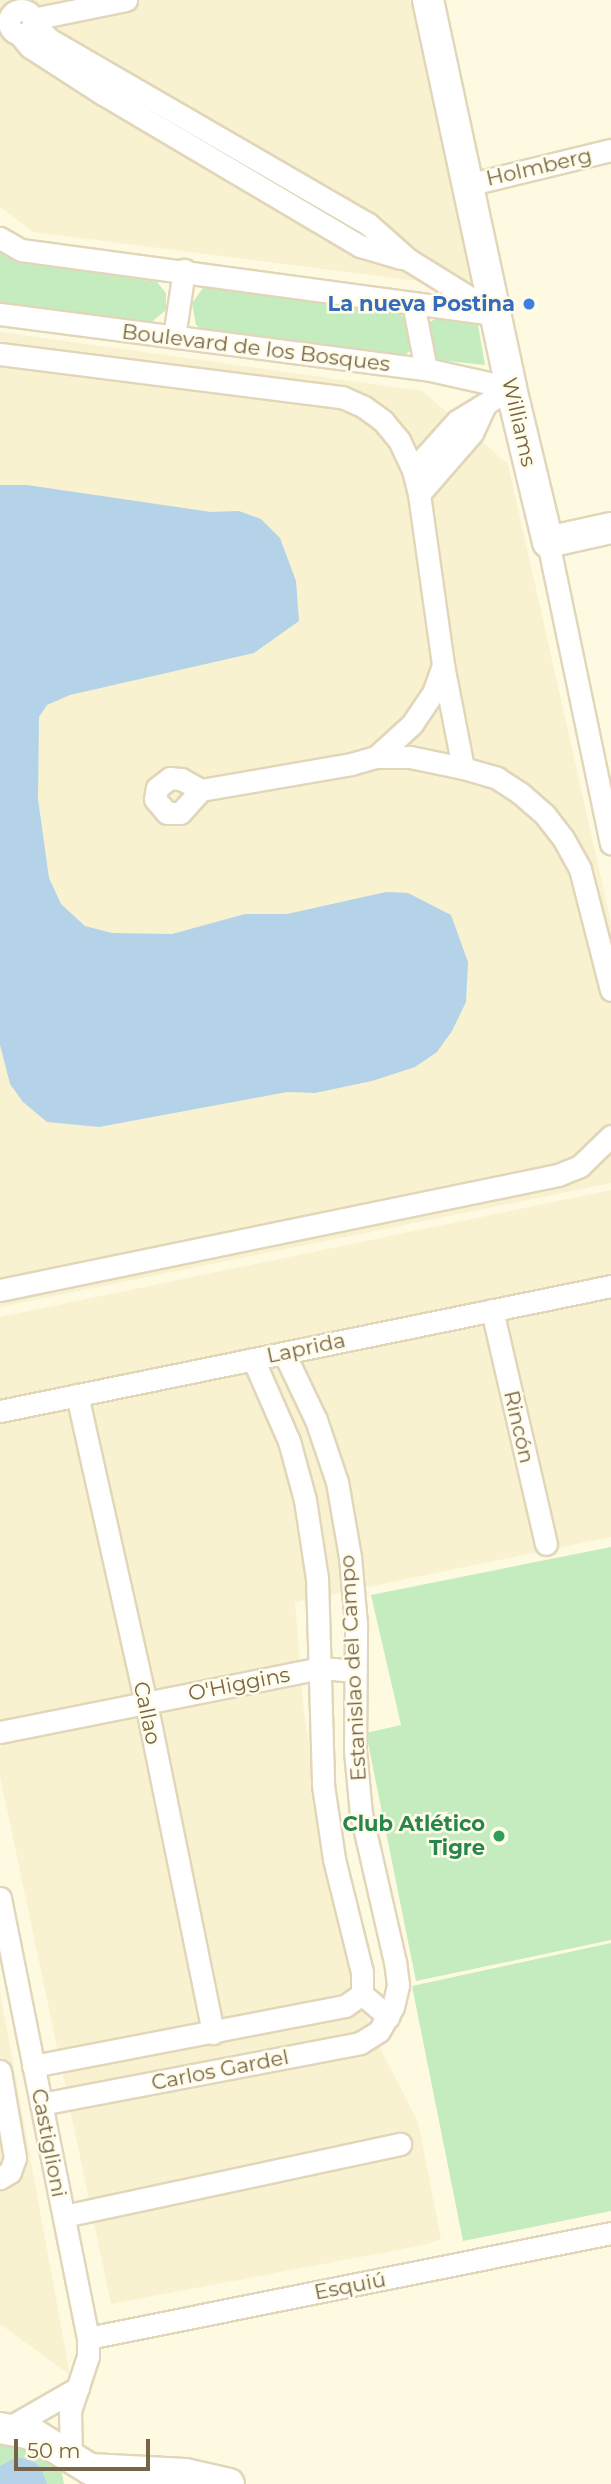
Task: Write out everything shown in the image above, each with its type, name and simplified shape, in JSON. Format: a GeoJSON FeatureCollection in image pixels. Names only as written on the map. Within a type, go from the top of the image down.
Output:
{"type":"FeatureCollection","features":[{"type":"Feature","properties":{"kind":"street"},"geometry":{"type":"LineString","coordinates":[[18,18],[126,0]]}},
{"type":"Feature","properties":{"kind":"street","name":"Williams"},"geometry":{"type":"LineString","coordinates":[[428,0],[511,388],[548,542],[608,818],[611,843]]}},
{"type":"Feature","properties":{"kind":"street"},"geometry":{"type":"LineString","coordinates":[[18,18],[49,39],[367,223],[409,260],[496,314]]}},
{"type":"Feature","properties":{"kind":"street","name":"Holmberg"},"geometry":{"type":"LineString","coordinates":[[467,184],[611,150]]}},
{"type":"Feature","properties":{"kind":"street"},"geometry":{"type":"LineString","coordinates":[[0,237],[21,250],[496,314]]}},
{"type":"Feature","properties":{"kind":"street"},"geometry":{"type":"LineString","coordinates":[[174,337],[184,270]]}},
{"type":"Feature","properties":{"kind":"street"},"geometry":{"type":"LineString","coordinates":[[413,303],[426,369]]}},
{"type":"Feature","properties":{"kind":"street","name":"Boulevard de los Bosques"},"geometry":{"type":"LineString","coordinates":[[0,314],[426,369],[511,388]]}},
{"type":"Feature","properties":{"kind":"street"},"geometry":{"type":"LineString","coordinates":[[0,354],[342,397],[364,407],[383,421],[399,440],[413,470],[419,495],[443,665],[463,768]]}},
{"type":"Feature","properties":{"kind":"street"},"geometry":{"type":"LineString","coordinates":[[413,470],[457,421],[511,388]]}},
{"type":"Feature","properties":{"kind":"street"},"geometry":{"type":"LineString","coordinates":[[419,495],[472,433],[485,405]]}},
{"type":"Feature","properties":{"kind":"street"},"geometry":{"type":"LineString","coordinates":[[548,542],[611,528]]}},
{"type":"Feature","properties":{"kind":"street"},"geometry":{"type":"LineString","coordinates":[[376,757],[412,724],[433,693],[443,665]]}},
{"type":"Feature","properties":{"kind":"street"},"geometry":{"type":"LineString","coordinates":[[201,790],[351,764],[376,757],[424,759],[497,778],[520,793],[545,815],[563,838],[580,869],[611,990]]}},
{"type":"Feature","properties":{"kind":"street"},"geometry":{"type":"LineString","coordinates":[[0,1290],[558,1175],[580,1166],[611,1136]]}},
{"type":"Feature","properties":{"kind":"street","name":"Laprida"},"geometry":{"type":"LineString","coordinates":[[0,1411],[611,1286]]}},
{"type":"Feature","properties":{"kind":"street","name":"Rincón"},"geometry":{"type":"LineString","coordinates":[[492,1310],[546,1544]]}},
{"type":"Feature","properties":{"kind":"street","name":"Estanislao del Campo"},"geometry":{"type":"LineString","coordinates":[[284,1353],[316,1420],[337,1482],[350,1556],[356,1624],[355,1751],[361,1814],[398,1985],[388,2017]]}},
{"type":"Feature","properties":{"kind":"street","name":"Estanislao del Campo"},"geometry":{"type":"LineString","coordinates":[[253,1359],[289,1441],[305,1500],[317,1578],[323,1785],[334,1859],[362,1972],[362,1994]]}},
{"type":"Feature","properties":{"kind":"street","name":"Callao"},"geometry":{"type":"LineString","coordinates":[[78,1395],[146,1703],[212,2033]]}},
{"type":"Feature","properties":{"kind":"street","name":"O'Higgins"},"geometry":{"type":"LineString","coordinates":[[0,1732],[321,1668],[356,1671]]}},
{"type":"Feature","properties":{"kind":"street","name":"Castiglioni"},"geometry":{"type":"LineString","coordinates":[[0,1898],[88,2338],[88,2356],[70,2411],[72,2472]]}},
{"type":"Feature","properties":{"kind":"street"},"geometry":{"type":"LineString","coordinates":[[362,1994],[388,2017]]}},
{"type":"Feature","properties":{"kind":"street","name":"Carlos Gardel"},"geometry":{"type":"LineString","coordinates":[[33,2066],[345,2006],[362,1994]]}},
{"type":"Feature","properties":{"kind":"street","name":"Carlos Gardel"},"geometry":{"type":"LineString","coordinates":[[41,2104],[360,2043],[379,2031],[388,2017]]}},
{"type":"Feature","properties":{"kind":"street"},"geometry":{"type":"LineString","coordinates":[[0,2071],[15,2158],[10,2172],[0,2178]]}},
{"type":"Feature","properties":{"kind":"street"},"geometry":{"type":"LineString","coordinates":[[64,2216],[400,2144]]}},
{"type":"Feature","properties":{"kind":"street","name":"Esquiú"},"geometry":{"type":"LineString","coordinates":[[88,2338],[611,2233]]}},
{"type":"Feature","properties":{"kind":"street"},"geometry":{"type":"LineString","coordinates":[[2,2429],[78,2388]]}},
{"type":"Feature","properties":{"kind":"street"},"geometry":{"type":"LineString","coordinates":[[2,2429],[35,2435],[72,2472],[90,2469],[186,2474],[229,2484]]}},
{"type":"Feature","properties":{"kind":"shaded area"},"geometry":{"type":"Polygon","coordinates":[[[0,0],[410,0],[473,288],[33,232],[0,207],[0,0]]]}},
{"type":"Feature","properties":{"kind":"shaded area"},"geometry":{"type":"Polygon","coordinates":[[[0,332],[422,391],[508,464],[611,922],[611,1183],[0,1307],[0,332]]]}},
{"type":"Feature","properties":{"kind":"shaded area"},"geometry":{"type":"Polygon","coordinates":[[[611,1190],[611,1537],[295,1602],[304,1714],[351,1979],[379,2046],[418,2122],[441,2239],[424,2245],[111,2304],[0,1776],[0,1317],[611,1190]]]}},
{"type":"Feature","properties":{"kind":"shaded area"},"geometry":{"type":"Polygon","coordinates":[[[0,1992],[70,2375],[0,2324],[0,1992]]]}},
{"type":"Feature","properties":{"kind":"green space"},"geometry":{"type":"Polygon","coordinates":[[[0,253],[24,263],[157,282],[166,293],[166,310],[150,323],[0,305],[0,253]]]}},
{"type":"Feature","properties":{"kind":"green space"},"geometry":{"type":"Polygon","coordinates":[[[211,286],[399,313],[408,321],[413,348],[403,357],[206,332],[196,325],[192,303],[203,288],[211,286]]]}},
{"type":"Feature","properties":{"kind":"green space"},"geometry":{"type":"Polygon","coordinates":[[[436,319],[478,325],[485,365],[438,360],[433,353],[427,327],[429,322],[436,319]]]}},
{"type":"Feature","properties":{"kind":"green space","name":"Club Atlético Tigre"},"geometry":{"type":"Polygon","coordinates":[[[611,1547],[611,1940],[416,1981],[366,1733],[401,1725],[371,1595],[611,1547]]]}},
{"type":"Feature","properties":{"kind":"green space"},"geometry":{"type":"Polygon","coordinates":[[[611,1943],[611,2211],[463,2241],[412,1986],[611,1943]]]}},
{"type":"Feature","properties":{"kind":"green space"},"geometry":{"type":"Polygon","coordinates":[[[29,2440],[61,2469],[64,2484],[0,2484],[0,2444],[29,2440]]]}},
{"type":"Feature","properties":{"kind":"water"},"geometry":{"type":"Polygon","coordinates":[[[0,485],[27,485],[211,512],[239,511],[261,519],[280,538],[296,581],[299,621],[254,653],[70,695],[47,705],[39,717],[38,799],[49,878],[61,904],[85,926],[112,933],[172,934],[245,914],[287,914],[386,892],[408,893],[451,915],[468,962],[466,1002],[452,1031],[437,1052],[415,1067],[372,1081],[315,1093],[287,1092],[99,1127],[47,1122],[23,1102],[10,1084],[0,1045],[0,485]]]}},
{"type":"Feature","properties":{"kind":"water"},"geometry":{"type":"Polygon","coordinates":[[[17,2457],[35,2462],[41,2468],[47,2484],[0,2484],[0,2466],[17,2457]]]}},
{"type":"Feature","properties":{"kind":"place","name":"La nueva Postina"},"geometry":{"type":"Point","coordinates":[529,304]}},
{"type":"Feature","properties":{"kind":"place","name":"Club Atlético Tigre"},"geometry":{"type":"Point","coordinates":[499,1836]}}]}
